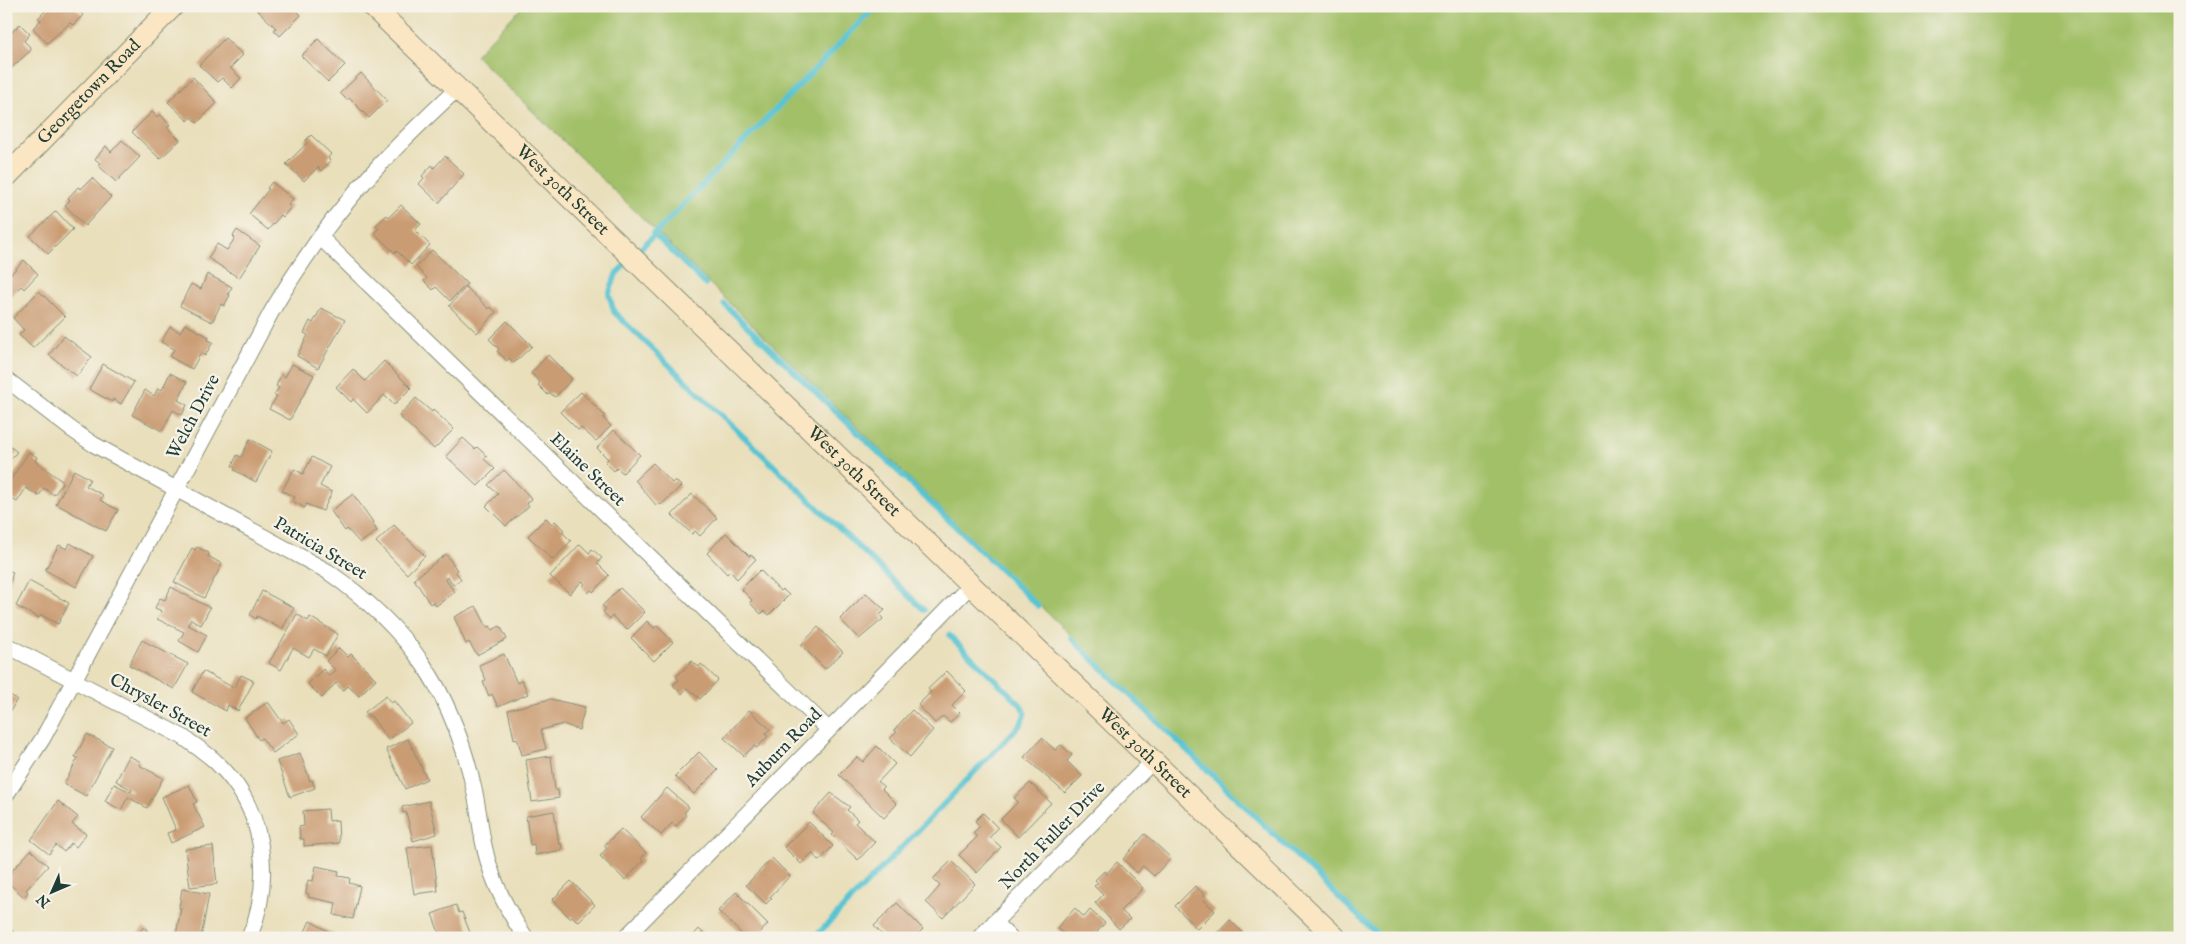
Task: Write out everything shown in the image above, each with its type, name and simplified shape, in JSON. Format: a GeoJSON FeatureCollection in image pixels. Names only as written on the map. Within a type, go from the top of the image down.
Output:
{"type":"FeatureCollection","features":[{"type":"Feature","properties":{"kind":"street","name":"Georgetown Road"},"geometry":{"type":"LineString","coordinates":[[6,177],[173,6]]}},
{"type":"Feature","properties":{"kind":"street","name":"West 30th Street"},"geometry":{"type":"LineString","coordinates":[[372,6],[1336,938]]}},
{"type":"Feature","properties":{"kind":"street","name":"Welch Drive"},"geometry":{"type":"LineString","coordinates":[[6,795],[38,746],[273,309],[320,237],[374,170],[458,88]]}},
{"type":"Feature","properties":{"kind":"street","name":"Elaine Street"},"geometry":{"type":"LineString","coordinates":[[320,237],[829,730]]}},
{"type":"Feature","properties":{"kind":"street","name":"Patricia Street"},"geometry":{"type":"LineString","coordinates":[[6,379],[78,434],[177,490],[313,562],[342,581],[374,607],[410,645],[439,687],[453,717],[473,782],[490,867],[506,908],[526,938]]}},
{"type":"Feature","properties":{"kind":"street","name":"Auburn Road"},"geometry":{"type":"LineString","coordinates":[[625,938],[971,585]]}},
{"type":"Feature","properties":{"kind":"street","name":"Chrysler Street"},"geometry":{"type":"LineString","coordinates":[[6,645],[198,747],[218,763],[244,798],[252,813],[261,847],[263,873],[257,916],[249,938]]}},
{"type":"Feature","properties":{"kind":"street","name":"North Fuller Drive"},"geometry":{"type":"LineString","coordinates":[[979,938],[1153,761]]}},
{"type":"Feature","properties":{"kind":"street"},"geometry":{"type":"LineString","coordinates":[[994,922],[1010,938]]}},
{"type":"Feature","properties":{"kind":"green space"},"geometry":{"type":"Polygon","coordinates":[[[523,6],[2180,6],[2180,938],[1381,938],[475,55],[523,6]]]}},
{"type":"Feature","properties":{"kind":"building"},"geometry":{"type":"Polygon","coordinates":[[[50,6],[74,6],[83,15],[73,25],[70,23],[47,43],[33,28],[41,20],[38,18],[50,6]]]}},
{"type":"Feature","properties":{"kind":"building"},"geometry":{"type":"Polygon","coordinates":[[[257,6],[292,6],[301,15],[280,36],[274,30],[276,28],[255,8],[257,6]]]}},
{"type":"Feature","properties":{"kind":"building"},"geometry":{"type":"Polygon","coordinates":[[[20,24],[30,34],[24,41],[32,49],[6,73],[6,38],[20,24]]]}},
{"type":"Feature","properties":{"kind":"building"},"geometry":{"type":"Polygon","coordinates":[[[225,38],[243,55],[230,68],[241,78],[232,88],[222,78],[217,82],[199,65],[225,38]]]}},
{"type":"Feature","properties":{"kind":"building"},"geometry":{"type":"Polygon","coordinates":[[[318,39],[345,65],[328,82],[301,56],[318,39]]]}},
{"type":"Feature","properties":{"kind":"building"},"geometry":{"type":"Polygon","coordinates":[[[361,73],[387,100],[369,118],[349,98],[347,100],[340,93],[361,73]]]}},
{"type":"Feature","properties":{"kind":"building"},"geometry":{"type":"Polygon","coordinates":[[[193,77],[217,103],[197,123],[191,117],[188,121],[168,102],[193,77]]]}},
{"type":"Feature","properties":{"kind":"building"},"geometry":{"type":"Polygon","coordinates":[[[152,112],[157,117],[160,114],[170,125],[167,127],[180,140],[160,159],[132,132],[152,112]]]}},
{"type":"Feature","properties":{"kind":"building"},"geometry":{"type":"Polygon","coordinates":[[[311,135],[331,154],[328,158],[331,161],[321,171],[318,167],[304,181],[286,164],[307,143],[305,141],[311,135]]]}},
{"type":"Feature","properties":{"kind":"building"},"geometry":{"type":"Polygon","coordinates":[[[122,140],[140,157],[116,182],[98,165],[100,163],[95,159],[106,146],[111,152],[122,140]]]}},
{"type":"Feature","properties":{"kind":"building"},"geometry":{"type":"Polygon","coordinates":[[[445,156],[464,174],[439,203],[419,184],[424,178],[422,176],[432,165],[434,168],[445,156]]]}},
{"type":"Feature","properties":{"kind":"building"},"geometry":{"type":"Polygon","coordinates":[[[92,178],[111,197],[85,226],[65,205],[70,200],[68,198],[78,187],[81,189],[92,178]]]}},
{"type":"Feature","properties":{"kind":"building"},"geometry":{"type":"Polygon","coordinates":[[[272,182],[293,199],[288,205],[291,207],[283,217],[281,215],[268,230],[249,214],[269,189],[267,188],[272,182]]]}},
{"type":"Feature","properties":{"kind":"building"},"geometry":{"type":"Polygon","coordinates":[[[401,205],[421,224],[415,230],[430,245],[411,265],[374,233],[379,228],[376,225],[387,215],[389,217],[401,205]]]}},
{"type":"Feature","properties":{"kind":"building"},"geometry":{"type":"Polygon","coordinates":[[[56,211],[73,229],[48,254],[30,236],[56,211]]]}},
{"type":"Feature","properties":{"kind":"building"},"geometry":{"type":"Polygon","coordinates":[[[237,230],[260,246],[239,278],[208,258],[217,244],[227,250],[235,238],[233,236],[237,230]]]}},
{"type":"Feature","properties":{"kind":"building"},"geometry":{"type":"Polygon","coordinates":[[[432,250],[467,284],[450,301],[436,287],[433,290],[424,281],[427,278],[416,267],[432,250]]]}},
{"type":"Feature","properties":{"kind":"building"},"geometry":{"type":"Polygon","coordinates":[[[24,260],[38,274],[24,289],[21,286],[6,301],[6,269],[11,274],[24,260]]]}},
{"type":"Feature","properties":{"kind":"building"},"geometry":{"type":"Polygon","coordinates":[[[207,274],[232,287],[224,306],[221,304],[212,322],[180,306],[191,284],[201,289],[207,274]]]}},
{"type":"Feature","properties":{"kind":"building"},"geometry":{"type":"Polygon","coordinates":[[[466,287],[489,309],[490,307],[496,312],[477,333],[449,306],[466,287]]]}},
{"type":"Feature","properties":{"kind":"building"},"geometry":{"type":"Polygon","coordinates":[[[39,291],[65,317],[33,348],[19,335],[24,330],[13,318],[39,291]]]}},
{"type":"Feature","properties":{"kind":"building"},"geometry":{"type":"Polygon","coordinates":[[[321,308],[345,320],[318,368],[297,356],[308,335],[304,333],[310,321],[313,323],[321,308]]]}},
{"type":"Feature","properties":{"kind":"building"},"geometry":{"type":"Polygon","coordinates":[[[507,321],[532,346],[514,363],[509,358],[507,361],[489,339],[507,321]]]}},
{"type":"Feature","properties":{"kind":"building"},"geometry":{"type":"Polygon","coordinates":[[[185,324],[209,337],[208,340],[213,342],[205,356],[201,353],[192,369],[170,357],[174,349],[161,342],[170,327],[180,332],[185,324]]]}},
{"type":"Feature","properties":{"kind":"building"},"geometry":{"type":"Polygon","coordinates":[[[64,336],[92,357],[77,376],[49,355],[64,336]]]}},
{"type":"Feature","properties":{"kind":"building"},"geometry":{"type":"Polygon","coordinates":[[[548,355],[572,379],[555,397],[550,393],[548,395],[538,385],[540,383],[531,373],[548,355]]]}},
{"type":"Feature","properties":{"kind":"building"},"geometry":{"type":"Polygon","coordinates":[[[384,361],[411,388],[394,405],[384,395],[367,413],[353,399],[351,402],[336,387],[353,369],[365,381],[384,361]]]}},
{"type":"Feature","properties":{"kind":"building"},"geometry":{"type":"Polygon","coordinates":[[[103,364],[134,382],[121,404],[113,399],[112,402],[89,389],[103,364]]]}},
{"type":"Feature","properties":{"kind":"building"},"geometry":{"type":"Polygon","coordinates":[[[292,364],[314,375],[290,420],[269,409],[277,396],[274,395],[279,388],[276,386],[281,375],[285,377],[292,364]]]}},
{"type":"Feature","properties":{"kind":"building"},"geometry":{"type":"Polygon","coordinates":[[[170,373],[187,382],[178,400],[187,405],[182,415],[173,410],[162,431],[132,415],[145,390],[154,396],[158,388],[162,390],[170,373]]]}},
{"type":"Feature","properties":{"kind":"building"},"geometry":{"type":"Polygon","coordinates":[[[581,392],[605,416],[603,418],[611,426],[596,441],[581,428],[578,430],[560,412],[581,392]]]}},
{"type":"Feature","properties":{"kind":"building"},"geometry":{"type":"Polygon","coordinates":[[[416,398],[454,429],[434,449],[399,416],[416,398]]]}},
{"type":"Feature","properties":{"kind":"building"},"geometry":{"type":"Polygon","coordinates":[[[614,430],[640,455],[623,473],[617,468],[614,471],[605,462],[608,459],[597,448],[614,430]]]}},
{"type":"Feature","properties":{"kind":"building"},"geometry":{"type":"Polygon","coordinates":[[[463,438],[475,449],[477,447],[487,456],[484,459],[495,469],[478,486],[446,456],[463,438]]]}},
{"type":"Feature","properties":{"kind":"building"},"geometry":{"type":"Polygon","coordinates":[[[250,439],[272,451],[256,482],[234,470],[235,468],[232,466],[237,455],[241,457],[250,439]]]}},
{"type":"Feature","properties":{"kind":"building"},"geometry":{"type":"Polygon","coordinates":[[[6,443],[17,452],[6,464],[6,443]]]}},
{"type":"Feature","properties":{"kind":"building"},"geometry":{"type":"Polygon","coordinates":[[[29,452],[37,457],[35,461],[63,482],[54,495],[44,488],[39,496],[26,488],[17,502],[6,495],[6,487],[29,452]]]}},
{"type":"Feature","properties":{"kind":"building"},"geometry":{"type":"Polygon","coordinates":[[[312,457],[330,467],[320,486],[332,492],[323,511],[306,504],[305,508],[293,501],[295,497],[282,491],[294,469],[303,474],[312,457]]]}},
{"type":"Feature","properties":{"kind":"building"},"geometry":{"type":"Polygon","coordinates":[[[653,463],[672,483],[675,480],[681,486],[661,505],[659,503],[656,505],[635,480],[653,463]]]}},
{"type":"Feature","properties":{"kind":"building"},"geometry":{"type":"Polygon","coordinates":[[[74,470],[90,479],[86,486],[103,495],[100,500],[118,510],[106,531],[56,504],[74,470]]]}},
{"type":"Feature","properties":{"kind":"building"},"geometry":{"type":"Polygon","coordinates":[[[504,470],[532,499],[527,503],[529,506],[506,526],[486,506],[498,494],[488,485],[504,470]]]}},
{"type":"Feature","properties":{"kind":"building"},"geometry":{"type":"Polygon","coordinates":[[[353,494],[373,522],[377,531],[360,543],[347,529],[345,531],[331,511],[353,494]]]}},
{"type":"Feature","properties":{"kind":"building"},"geometry":{"type":"Polygon","coordinates":[[[692,494],[717,518],[700,536],[695,531],[692,534],[672,515],[692,494]]]}},
{"type":"Feature","properties":{"kind":"building"},"geometry":{"type":"Polygon","coordinates":[[[546,518],[552,524],[555,521],[571,541],[553,560],[528,536],[546,518]]]}},
{"type":"Feature","properties":{"kind":"building"},"geometry":{"type":"Polygon","coordinates":[[[394,525],[425,556],[407,574],[376,542],[394,525]]]}},
{"type":"Feature","properties":{"kind":"building"},"geometry":{"type":"Polygon","coordinates":[[[726,533],[749,556],[751,555],[756,559],[737,579],[730,571],[727,574],[707,553],[726,533]]]}},
{"type":"Feature","properties":{"kind":"building"},"geometry":{"type":"Polygon","coordinates":[[[70,543],[93,556],[76,587],[45,570],[59,545],[67,549],[70,543]]]}},
{"type":"Feature","properties":{"kind":"building"},"geometry":{"type":"Polygon","coordinates":[[[580,544],[589,553],[592,549],[602,558],[597,563],[609,575],[593,592],[591,590],[588,593],[582,587],[585,584],[582,581],[570,594],[550,576],[580,544]]]}},
{"type":"Feature","properties":{"kind":"building"},"geometry":{"type":"Polygon","coordinates":[[[197,547],[209,553],[208,556],[222,564],[204,598],[174,582],[192,548],[195,550],[197,547]]]}},
{"type":"Feature","properties":{"kind":"building"},"geometry":{"type":"Polygon","coordinates":[[[446,554],[461,579],[453,585],[448,577],[445,579],[455,592],[436,606],[433,602],[430,604],[414,579],[446,554]]]}},
{"type":"Feature","properties":{"kind":"building"},"geometry":{"type":"Polygon","coordinates":[[[6,570],[13,572],[7,592],[6,592],[6,570]]]}},
{"type":"Feature","properties":{"kind":"building"},"geometry":{"type":"Polygon","coordinates":[[[760,570],[780,591],[782,589],[789,595],[769,615],[764,611],[761,614],[750,603],[752,600],[741,589],[760,570]]]}},
{"type":"Feature","properties":{"kind":"building"},"geometry":{"type":"Polygon","coordinates":[[[29,581],[69,603],[58,624],[41,615],[39,618],[16,606],[29,581]]]}},
{"type":"Feature","properties":{"kind":"building"},"geometry":{"type":"Polygon","coordinates":[[[171,587],[210,608],[201,625],[191,619],[188,625],[207,635],[198,652],[179,641],[184,632],[157,619],[162,611],[155,608],[160,598],[165,600],[171,587]]]}},
{"type":"Feature","properties":{"kind":"building"},"geometry":{"type":"Polygon","coordinates":[[[620,588],[645,612],[627,630],[612,616],[610,619],[603,612],[606,609],[602,606],[620,588]]]}},
{"type":"Feature","properties":{"kind":"building"},"geometry":{"type":"Polygon","coordinates":[[[262,591],[294,608],[282,629],[257,616],[256,619],[250,615],[262,591]]]}},
{"type":"Feature","properties":{"kind":"building"},"geometry":{"type":"Polygon","coordinates":[[[866,593],[885,610],[880,615],[883,619],[859,639],[840,619],[866,593]]]}},
{"type":"Feature","properties":{"kind":"building"},"geometry":{"type":"Polygon","coordinates":[[[476,606],[487,627],[490,626],[492,630],[500,626],[507,639],[477,655],[469,642],[466,644],[454,617],[476,606]]]}},
{"type":"Feature","properties":{"kind":"building"},"geometry":{"type":"Polygon","coordinates":[[[297,614],[308,621],[310,617],[338,634],[326,656],[314,649],[309,657],[293,648],[281,670],[269,663],[297,614]]]}},
{"type":"Feature","properties":{"kind":"building"},"geometry":{"type":"Polygon","coordinates":[[[647,621],[654,628],[657,626],[673,642],[654,661],[631,638],[647,621]]]}},
{"type":"Feature","properties":{"kind":"building"},"geometry":{"type":"Polygon","coordinates":[[[818,627],[843,652],[825,669],[801,645],[818,627]]]}},
{"type":"Feature","properties":{"kind":"building"},"geometry":{"type":"Polygon","coordinates":[[[142,640],[188,664],[174,689],[129,665],[142,640]]]}},
{"type":"Feature","properties":{"kind":"building"},"geometry":{"type":"Polygon","coordinates":[[[339,648],[348,657],[351,654],[376,679],[359,696],[348,686],[343,691],[336,683],[322,698],[308,684],[323,669],[329,676],[335,670],[326,661],[339,648]]]}},
{"type":"Feature","properties":{"kind":"building"},"geometry":{"type":"Polygon","coordinates":[[[504,654],[517,683],[522,680],[528,694],[498,707],[492,694],[489,696],[483,682],[486,680],[479,665],[504,654]]]}},
{"type":"Feature","properties":{"kind":"building"},"geometry":{"type":"Polygon","coordinates":[[[692,661],[699,667],[701,664],[718,680],[700,699],[687,688],[682,694],[673,685],[679,680],[676,677],[692,661]]]}},
{"type":"Feature","properties":{"kind":"building"},"geometry":{"type":"Polygon","coordinates":[[[203,671],[234,688],[241,675],[254,681],[238,711],[228,705],[226,711],[192,692],[203,671]]]}},
{"type":"Feature","properties":{"kind":"building"},"geometry":{"type":"Polygon","coordinates":[[[947,671],[966,691],[952,705],[960,713],[950,722],[943,716],[935,723],[918,705],[931,692],[928,689],[947,671]]]}},
{"type":"Feature","properties":{"kind":"building"},"geometry":{"type":"Polygon","coordinates":[[[6,693],[17,699],[6,719],[6,693]]]}},
{"type":"Feature","properties":{"kind":"building"},"geometry":{"type":"Polygon","coordinates":[[[386,696],[391,703],[394,701],[411,723],[388,740],[371,716],[369,717],[365,712],[386,696]]]}},
{"type":"Feature","properties":{"kind":"building"},"geometry":{"type":"Polygon","coordinates":[[[550,699],[585,707],[579,730],[563,724],[541,730],[546,749],[522,755],[517,738],[514,739],[508,710],[550,699]]]}},
{"type":"Feature","properties":{"kind":"building"},"geometry":{"type":"Polygon","coordinates":[[[268,702],[283,723],[289,719],[299,734],[273,753],[262,738],[259,740],[245,718],[268,702]]]}},
{"type":"Feature","properties":{"kind":"building"},"geometry":{"type":"Polygon","coordinates":[[[749,710],[770,729],[765,734],[768,736],[757,748],[754,746],[744,756],[724,738],[749,710]]]}},
{"type":"Feature","properties":{"kind":"building"},"geometry":{"type":"Polygon","coordinates":[[[912,710],[933,730],[910,757],[890,738],[897,732],[894,730],[912,710]]]}},
{"type":"Feature","properties":{"kind":"building"},"geometry":{"type":"Polygon","coordinates":[[[87,734],[112,747],[86,796],[64,784],[78,758],[75,757],[87,734]]]}},
{"type":"Feature","properties":{"kind":"building"},"geometry":{"type":"Polygon","coordinates":[[[1042,738],[1055,750],[1061,745],[1072,755],[1067,761],[1082,776],[1065,793],[1024,757],[1042,738]]]}},
{"type":"Feature","properties":{"kind":"building"},"geometry":{"type":"Polygon","coordinates":[[[408,739],[427,779],[405,789],[386,749],[408,739]]]}},
{"type":"Feature","properties":{"kind":"building"},"geometry":{"type":"Polygon","coordinates":[[[877,746],[895,764],[878,782],[884,787],[882,789],[897,804],[884,818],[839,775],[857,757],[863,762],[877,746]]]}},
{"type":"Feature","properties":{"kind":"building"},"geometry":{"type":"Polygon","coordinates":[[[699,752],[718,770],[694,794],[675,776],[699,752]]]}},
{"type":"Feature","properties":{"kind":"building"},"geometry":{"type":"Polygon","coordinates":[[[300,753],[310,781],[312,780],[315,788],[290,797],[277,761],[300,753]]]}},
{"type":"Feature","properties":{"kind":"building"},"geometry":{"type":"Polygon","coordinates":[[[129,756],[141,762],[139,765],[163,778],[147,808],[128,797],[121,810],[105,801],[114,784],[131,792],[132,790],[116,781],[129,756]]]}},
{"type":"Feature","properties":{"kind":"building"},"geometry":{"type":"Polygon","coordinates":[[[551,756],[555,790],[558,790],[559,798],[532,802],[526,760],[551,756]]]}},
{"type":"Feature","properties":{"kind":"building"},"geometry":{"type":"Polygon","coordinates":[[[1030,783],[1051,803],[1018,837],[1001,819],[1018,802],[1014,798],[1030,783]]]}},
{"type":"Feature","properties":{"kind":"building"},"geometry":{"type":"Polygon","coordinates":[[[189,785],[197,802],[193,804],[205,827],[171,843],[167,833],[176,830],[162,797],[189,785]]]}},
{"type":"Feature","properties":{"kind":"building"},"geometry":{"type":"Polygon","coordinates":[[[667,788],[689,807],[684,813],[686,815],[676,826],[672,823],[661,835],[641,817],[667,788]]]}},
{"type":"Feature","properties":{"kind":"building"},"geometry":{"type":"Polygon","coordinates":[[[831,793],[850,807],[847,810],[858,820],[855,823],[875,842],[858,860],[813,813],[831,793]]]}},
{"type":"Feature","properties":{"kind":"building"},"geometry":{"type":"Polygon","coordinates":[[[58,801],[78,817],[72,824],[86,834],[76,847],[71,843],[64,852],[56,845],[49,854],[31,840],[58,801]]]}},
{"type":"Feature","properties":{"kind":"building"},"geometry":{"type":"Polygon","coordinates":[[[429,801],[437,834],[413,841],[406,812],[403,813],[402,807],[429,801]]]}},
{"type":"Feature","properties":{"kind":"building"},"geometry":{"type":"Polygon","coordinates":[[[328,809],[329,821],[338,820],[339,843],[304,846],[304,839],[300,839],[299,827],[304,826],[303,811],[328,809]]]}},
{"type":"Feature","properties":{"kind":"building"},"geometry":{"type":"Polygon","coordinates":[[[554,811],[559,844],[561,843],[562,850],[535,855],[534,844],[530,845],[526,816],[554,811]]]}},
{"type":"Feature","properties":{"kind":"building"},"geometry":{"type":"Polygon","coordinates":[[[983,813],[998,828],[990,837],[1001,847],[977,873],[959,855],[977,837],[973,833],[980,826],[975,821],[983,813]]]}},
{"type":"Feature","properties":{"kind":"building"},"geometry":{"type":"Polygon","coordinates":[[[809,822],[833,846],[819,861],[812,853],[801,864],[784,847],[809,822]]]}},
{"type":"Feature","properties":{"kind":"building"},"geometry":{"type":"Polygon","coordinates":[[[621,829],[646,853],[641,859],[643,861],[625,880],[600,856],[607,848],[604,846],[621,829]]]}},
{"type":"Feature","properties":{"kind":"building"},"geometry":{"type":"Polygon","coordinates":[[[1145,834],[1171,858],[1154,876],[1143,866],[1137,873],[1123,859],[1145,834]]]}},
{"type":"Feature","properties":{"kind":"building"},"geometry":{"type":"Polygon","coordinates":[[[432,845],[438,891],[414,894],[407,848],[432,845]]]}},
{"type":"Feature","properties":{"kind":"building"},"geometry":{"type":"Polygon","coordinates":[[[213,846],[217,884],[190,887],[185,849],[213,846]]]}},
{"type":"Feature","properties":{"kind":"building"},"geometry":{"type":"Polygon","coordinates":[[[31,850],[48,866],[26,890],[28,892],[24,897],[6,881],[6,877],[31,850]]]}},
{"type":"Feature","properties":{"kind":"building"},"geometry":{"type":"Polygon","coordinates":[[[772,858],[790,876],[770,897],[772,898],[766,904],[746,885],[772,858]]]}},
{"type":"Feature","properties":{"kind":"building"},"geometry":{"type":"Polygon","coordinates":[[[951,861],[975,884],[943,918],[926,902],[940,886],[933,879],[951,861]]]}},
{"type":"Feature","properties":{"kind":"building"},"geometry":{"type":"Polygon","coordinates":[[[1117,862],[1143,888],[1121,910],[1130,919],[1119,929],[1095,903],[1103,895],[1094,886],[1098,883],[1095,880],[1104,871],[1106,874],[1117,862]]]}},
{"type":"Feature","properties":{"kind":"building"},"geometry":{"type":"Polygon","coordinates":[[[316,866],[339,871],[338,876],[350,878],[349,883],[360,886],[353,919],[334,915],[336,903],[308,897],[309,894],[306,893],[308,880],[313,881],[316,866]]]}},
{"type":"Feature","properties":{"kind":"building"},"geometry":{"type":"Polygon","coordinates":[[[571,881],[595,905],[578,922],[572,916],[570,918],[552,900],[571,881]]]}},
{"type":"Feature","properties":{"kind":"building"},"geometry":{"type":"Polygon","coordinates":[[[1195,886],[1205,895],[1202,898],[1215,911],[1197,929],[1175,906],[1195,886]]]}},
{"type":"Feature","properties":{"kind":"building"},"geometry":{"type":"Polygon","coordinates":[[[182,889],[209,894],[201,938],[176,935],[182,889]]]}},
{"type":"Feature","properties":{"kind":"building"},"geometry":{"type":"Polygon","coordinates":[[[736,892],[768,924],[755,938],[746,938],[718,911],[736,892]]]}},
{"type":"Feature","properties":{"kind":"building"},"geometry":{"type":"Polygon","coordinates":[[[897,903],[923,929],[914,938],[885,938],[874,926],[897,903]]]}},
{"type":"Feature","properties":{"kind":"building"},"geometry":{"type":"Polygon","coordinates":[[[456,905],[459,913],[462,912],[472,938],[441,938],[432,914],[456,905]]]}},
{"type":"Feature","properties":{"kind":"building"},"geometry":{"type":"Polygon","coordinates":[[[1075,908],[1084,917],[1090,910],[1105,923],[1097,932],[1104,938],[1068,938],[1057,928],[1075,908]]]}},
{"type":"Feature","properties":{"kind":"building"},"geometry":{"type":"Polygon","coordinates":[[[1230,920],[1248,938],[1213,938],[1230,920]]]}},
{"type":"Feature","properties":{"kind":"building"},"geometry":{"type":"Polygon","coordinates":[[[310,921],[335,935],[333,938],[302,938],[310,921]]]}},
{"type":"Feature","properties":{"kind":"building"},"geometry":{"type":"Polygon","coordinates":[[[6,925],[15,933],[11,938],[6,938],[6,925]]]}},
{"type":"Feature","properties":{"kind":"building"},"geometry":{"type":"Polygon","coordinates":[[[144,927],[155,938],[133,938],[144,927]]]}},
{"type":"Feature","properties":{"kind":"building"},"geometry":{"type":"Polygon","coordinates":[[[699,929],[708,938],[691,938],[699,929]]]}},
{"type":"Feature","properties":{"kind":"waterway"},"geometry":{"type":"LineString","coordinates":[[876,6],[616,274],[609,294],[614,312],[924,610]]}},
{"type":"Feature","properties":{"kind":"waterway"},"geometry":{"type":"LineString","coordinates":[[653,233],[705,284]]}},
{"type":"Feature","properties":{"kind":"waterway"},"geometry":{"type":"LineString","coordinates":[[724,304],[1038,606]]}},
{"type":"Feature","properties":{"kind":"waterway"},"geometry":{"type":"LineString","coordinates":[[814,938],[1021,724],[1025,713],[1020,704],[949,635]]}},
{"type":"Feature","properties":{"kind":"waterway"},"geometry":{"type":"LineString","coordinates":[[1071,638],[1381,938]]}}]}
